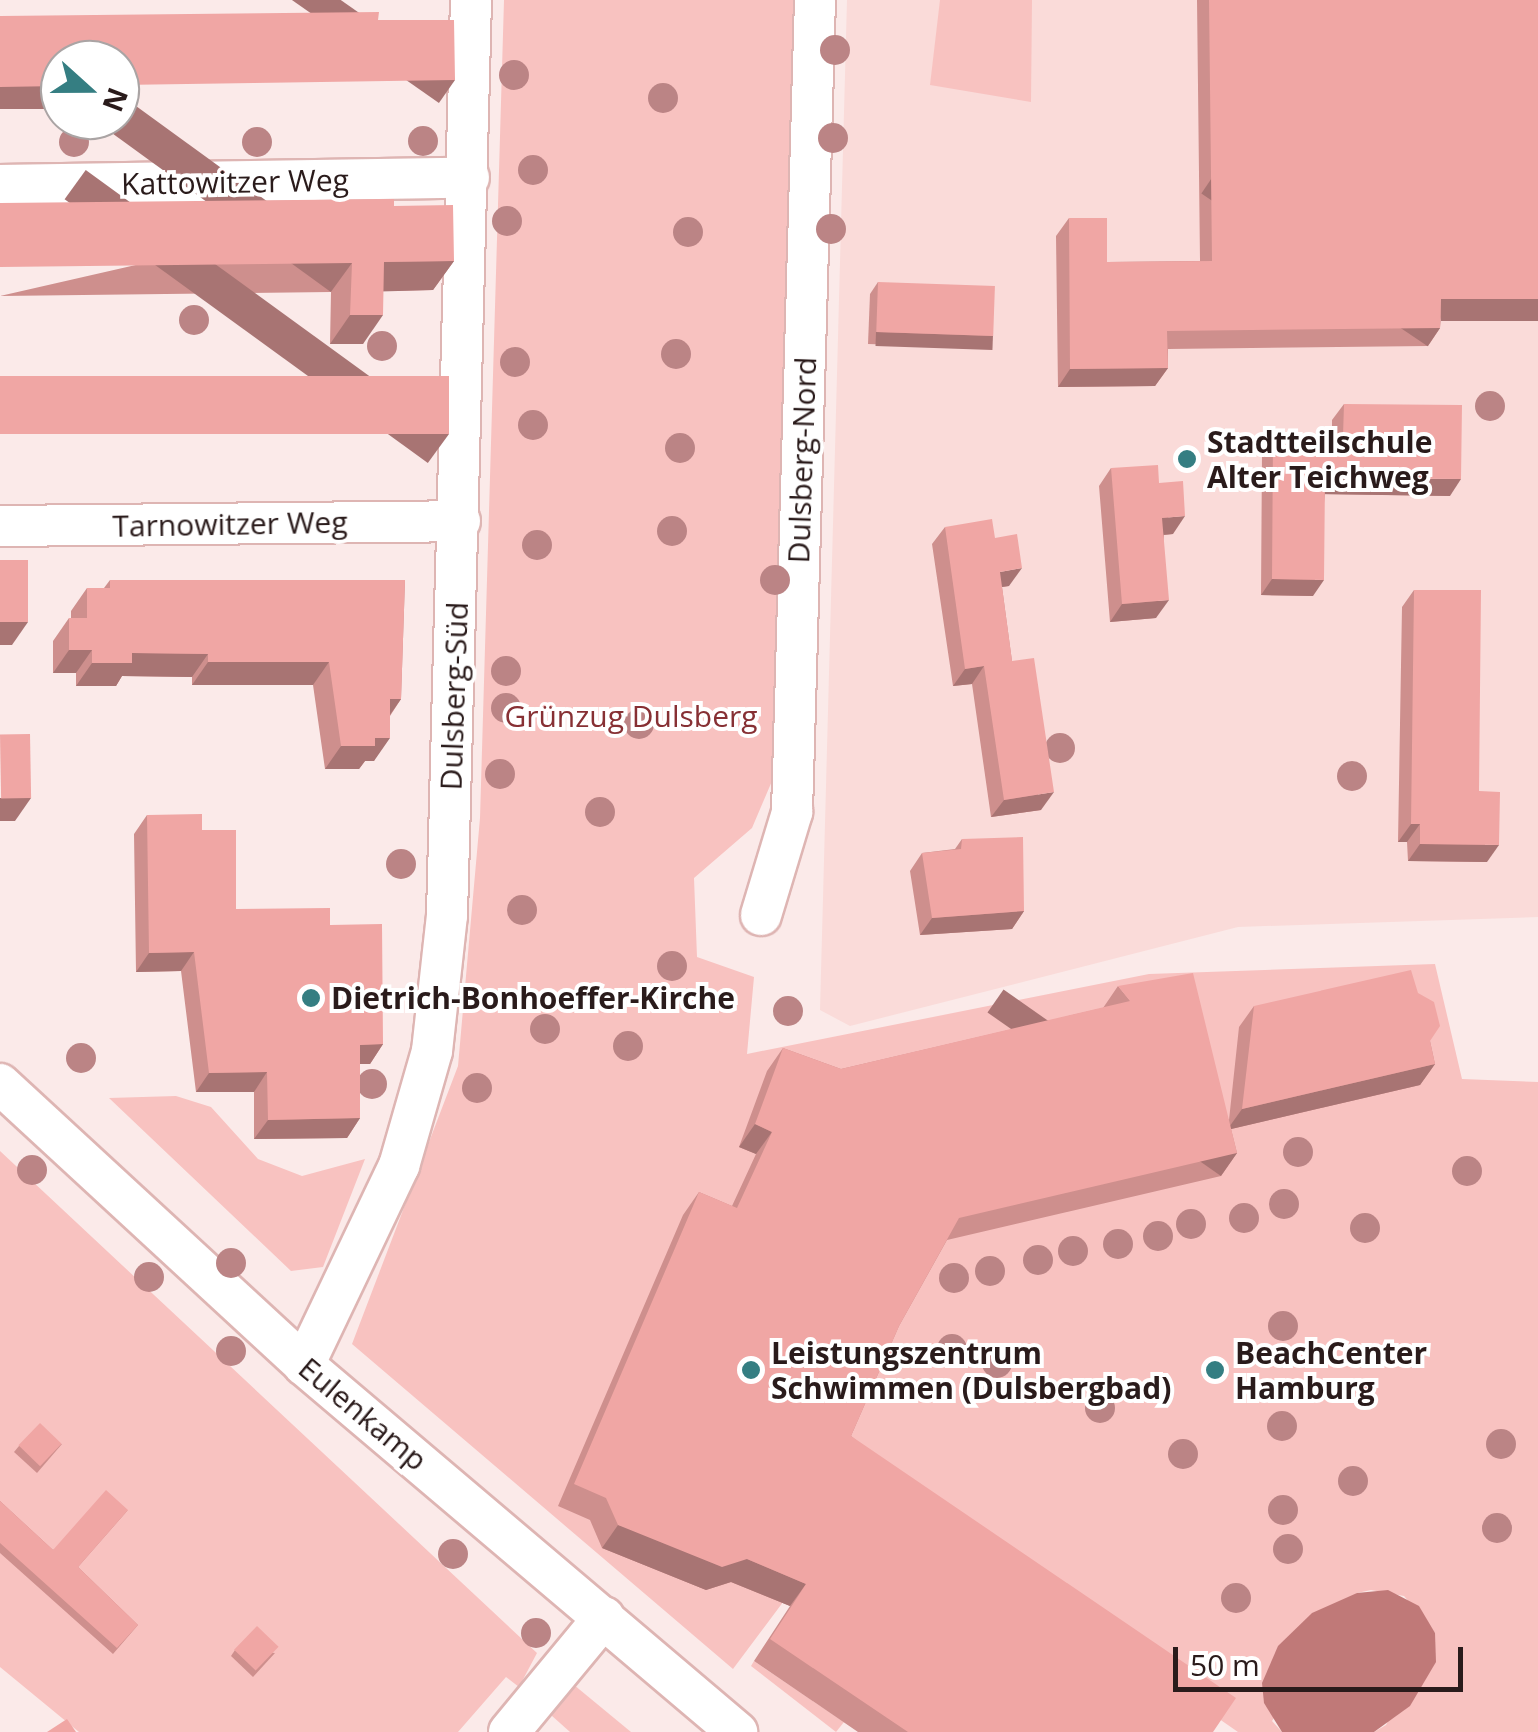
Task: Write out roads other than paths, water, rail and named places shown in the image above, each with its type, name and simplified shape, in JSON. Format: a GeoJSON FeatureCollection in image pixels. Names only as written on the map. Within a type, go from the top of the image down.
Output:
{"type":"FeatureCollection","features":[{"type":"Feature","properties":{"kind":"street","name":"Dulsberg-Süd"},"geometry":{"type":"LineString","coordinates":[[304,1364],[398,1166],[432,1051],[447,915],[471,0]]}},
{"type":"Feature","properties":{"kind":"street","name":"Dulsberg-Nord"},"geometry":{"type":"LineString","coordinates":[[761,915],[792,812],[815,0]]}},
{"type":"Feature","properties":{"kind":"street","name":"Kattowitzer Weg"},"geometry":{"type":"LineString","coordinates":[[0,185],[469,178]]}},
{"type":"Feature","properties":{"kind":"street","name":"Tarnowitzer Weg"},"geometry":{"type":"LineString","coordinates":[[0,526],[460,521]]}},
{"type":"Feature","properties":{"kind":"street","name":"Eulenkamp"},"geometry":{"type":"LineString","coordinates":[[0,1084],[304,1364],[738,1732]]}},
{"type":"Feature","properties":{"kind":"street"},"geometry":{"type":"LineString","coordinates":[[508,1732],[604,1618]]}},
{"type":"Feature","properties":{"kind":"place","name":"Stadtteilschule Alter Teichweg"},"geometry":{"type":"Point","coordinates":[1187,459]}},
{"type":"Feature","properties":{"kind":"place","name":"Dietrich-Bonhoeffer-Kirche"},"geometry":{"type":"Point","coordinates":[311,998]}},
{"type":"Feature","properties":{"kind":"place","name":"Leistungszentrum Schwimmen (Dulsbergbad)"},"geometry":{"type":"Point","coordinates":[751,1370]}},
{"type":"Feature","properties":{"kind":"place","name":"BeachCenter Hamburg"},"geometry":{"type":"Point","coordinates":[1215,1370]}},
{"type":"Feature","properties":{"kind":"park label","name":"Grünzug Dulsberg"},"geometry":{"type":"Point","coordinates":[631,716]}}]}
